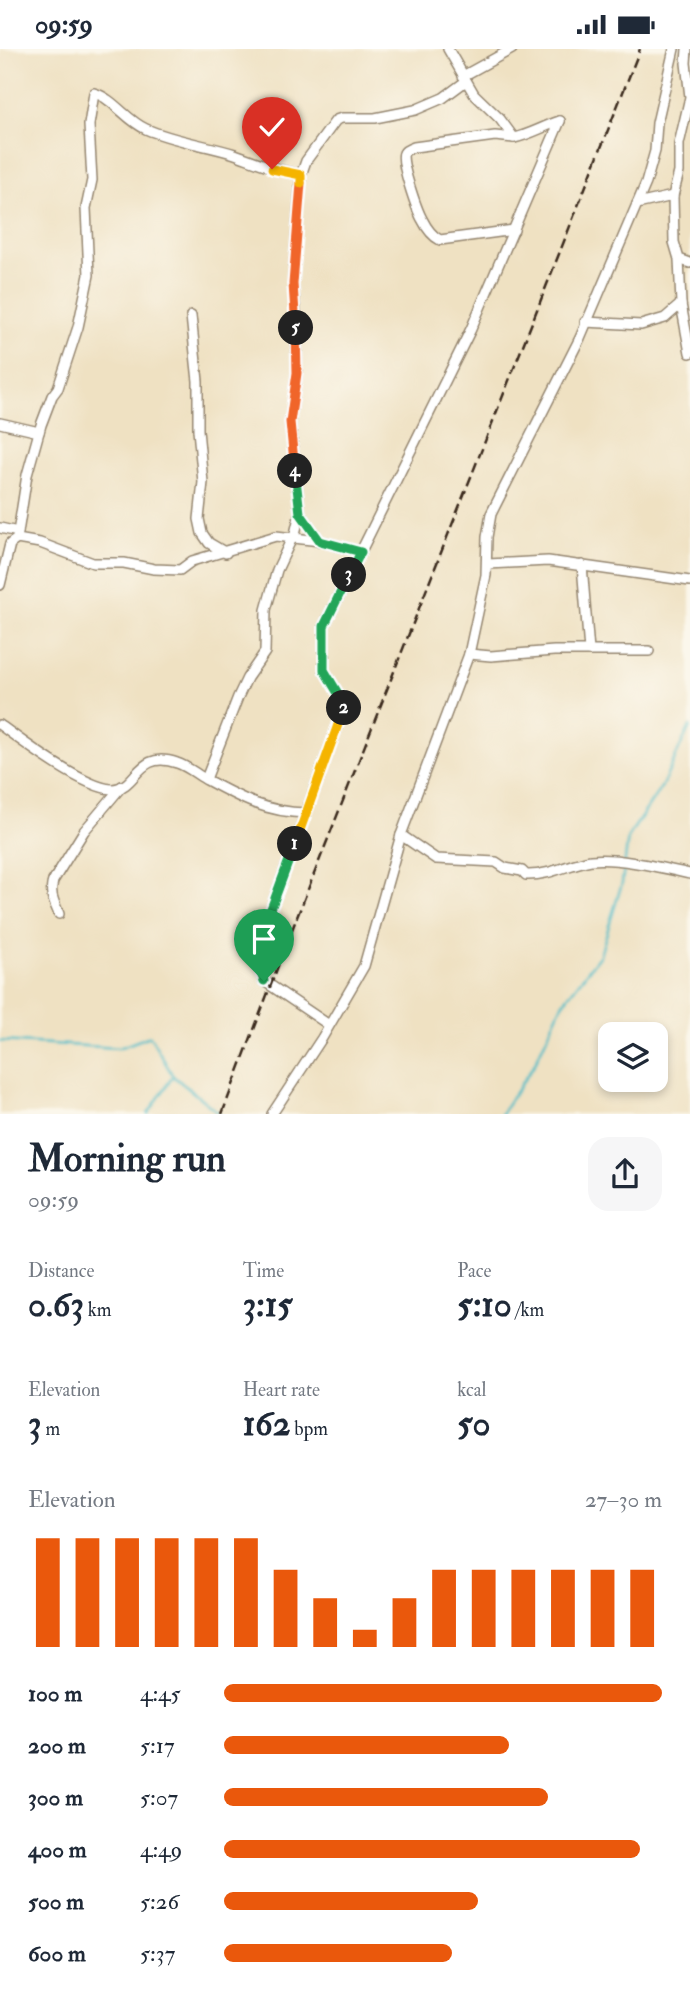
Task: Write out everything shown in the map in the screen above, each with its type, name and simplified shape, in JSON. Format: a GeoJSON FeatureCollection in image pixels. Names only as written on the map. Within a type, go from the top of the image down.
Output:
{"type":"FeatureCollection","features":[{"type":"Feature","properties":{"kind":"street"},"geometry":{"type":"LineString","coordinates":[[448,49],[474,94],[500,119],[514,138]]}},
{"type":"Feature","properties":{"kind":"street"},"geometry":{"type":"LineString","coordinates":[[206,779],[238,697],[265,652],[266,610],[277,570],[293,538],[300,513],[290,422],[297,373],[293,284],[301,175],[306,161],[336,120],[374,118],[415,110],[443,98],[465,79],[512,49]]}},
{"type":"Feature","properties":{"kind":"street"},"geometry":{"type":"LineString","coordinates":[[272,1114],[364,967],[401,835],[469,654],[488,564],[487,537],[491,514],[580,338],[646,183],[655,151],[657,123],[674,49]]}},
{"type":"Feature","properties":{"kind":"street"},"geometry":{"type":"LineString","coordinates":[[687,49],[690,97],[679,144],[679,172],[673,196],[674,242],[679,259],[681,304],[690,353]]}},
{"type":"Feature","properties":{"kind":"street"},"geometry":{"type":"LineString","coordinates":[[0,585],[10,544],[18,536],[27,475],[39,432],[52,396],[58,388],[78,327],[89,275],[86,208],[92,180],[89,125],[94,93],[131,121],[148,130],[234,154],[272,169],[301,175]]}},
{"type":"Feature","properties":{"kind":"street"},"geometry":{"type":"LineString","coordinates":[[330,1025],[264,981],[256,960],[268,917],[345,705],[324,670],[324,626],[471,329],[514,230],[560,121],[514,138],[495,136],[414,148],[407,150],[402,157],[422,219],[435,237],[440,240],[514,230]]}},
{"type":"Feature","properties":{"kind":"street"},"geometry":{"type":"LineString","coordinates":[[637,204],[673,196]]}},
{"type":"Feature","properties":{"kind":"street"},"geometry":{"type":"LineString","coordinates":[[679,259],[690,263]]}},
{"type":"Feature","properties":{"kind":"street"},"geometry":{"type":"LineString","coordinates":[[585,322],[641,325],[664,318],[681,304]]}},
{"type":"Feature","properties":{"kind":"street"},"geometry":{"type":"LineString","coordinates":[[191,316],[198,381],[198,430],[203,482],[199,519],[202,533],[209,543],[226,553]]}},
{"type":"Feature","properties":{"kind":"street"},"geometry":{"type":"LineString","coordinates":[[0,423],[39,432]]}},
{"type":"Feature","properties":{"kind":"street"},"geometry":{"type":"LineString","coordinates":[[300,513],[320,541]]}},
{"type":"Feature","properties":{"kind":"street"},"geometry":{"type":"LineString","coordinates":[[0,528],[93,563],[124,563],[154,569],[180,570],[192,561],[276,536],[320,541],[361,552]]}},
{"type":"Feature","properties":{"kind":"street"},"geometry":{"type":"LineString","coordinates":[[488,564],[548,561],[690,581]]}},
{"type":"Feature","properties":{"kind":"street"},"geometry":{"type":"LineString","coordinates":[[582,565],[589,651]]}},
{"type":"Feature","properties":{"kind":"street"},"geometry":{"type":"LineString","coordinates":[[469,654],[491,656],[649,651]]}},
{"type":"Feature","properties":{"kind":"street"},"geometry":{"type":"LineString","coordinates":[[0,725],[31,749],[82,778],[111,789],[122,786]]}},
{"type":"Feature","properties":{"kind":"street"},"geometry":{"type":"LineString","coordinates":[[59,913],[50,888],[53,881],[84,831],[140,767],[153,760],[177,762],[246,801],[264,808],[306,813]]}},
{"type":"Feature","properties":{"kind":"street"},"geometry":{"type":"LineString","coordinates":[[401,835],[436,859],[496,862],[505,868],[522,871],[526,876],[553,872],[592,860],[653,866],[690,874]]}},
{"type":"Feature","properties":{"kind":"waterway"},"geometry":{"type":"LineString","coordinates":[[501,1114],[535,1063],[562,1004],[600,955],[622,883],[628,837],[662,786],[690,726]]}},
{"type":"Feature","properties":{"kind":"waterway"},"geometry":{"type":"LineString","coordinates":[[0,1041],[119,1048],[150,1036],[173,1076],[220,1114]]}},
{"type":"Feature","properties":{"kind":"waterway"},"geometry":{"type":"LineString","coordinates":[[148,1114],[173,1076]]}},
{"type":"Feature","properties":{"kind":"railway"},"geometry":{"type":"LineString","coordinates":[[222,1114],[286,945],[640,49]]}},
{"type":"Feature","properties":{"kind":"route"},"geometry":{"type":"LineString","coordinates":[[264,981],[256,960],[268,917],[345,705],[324,670],[324,626],[361,552],[320,541],[300,513],[290,422],[297,373],[293,284],[301,175],[272,169]]}}]}
